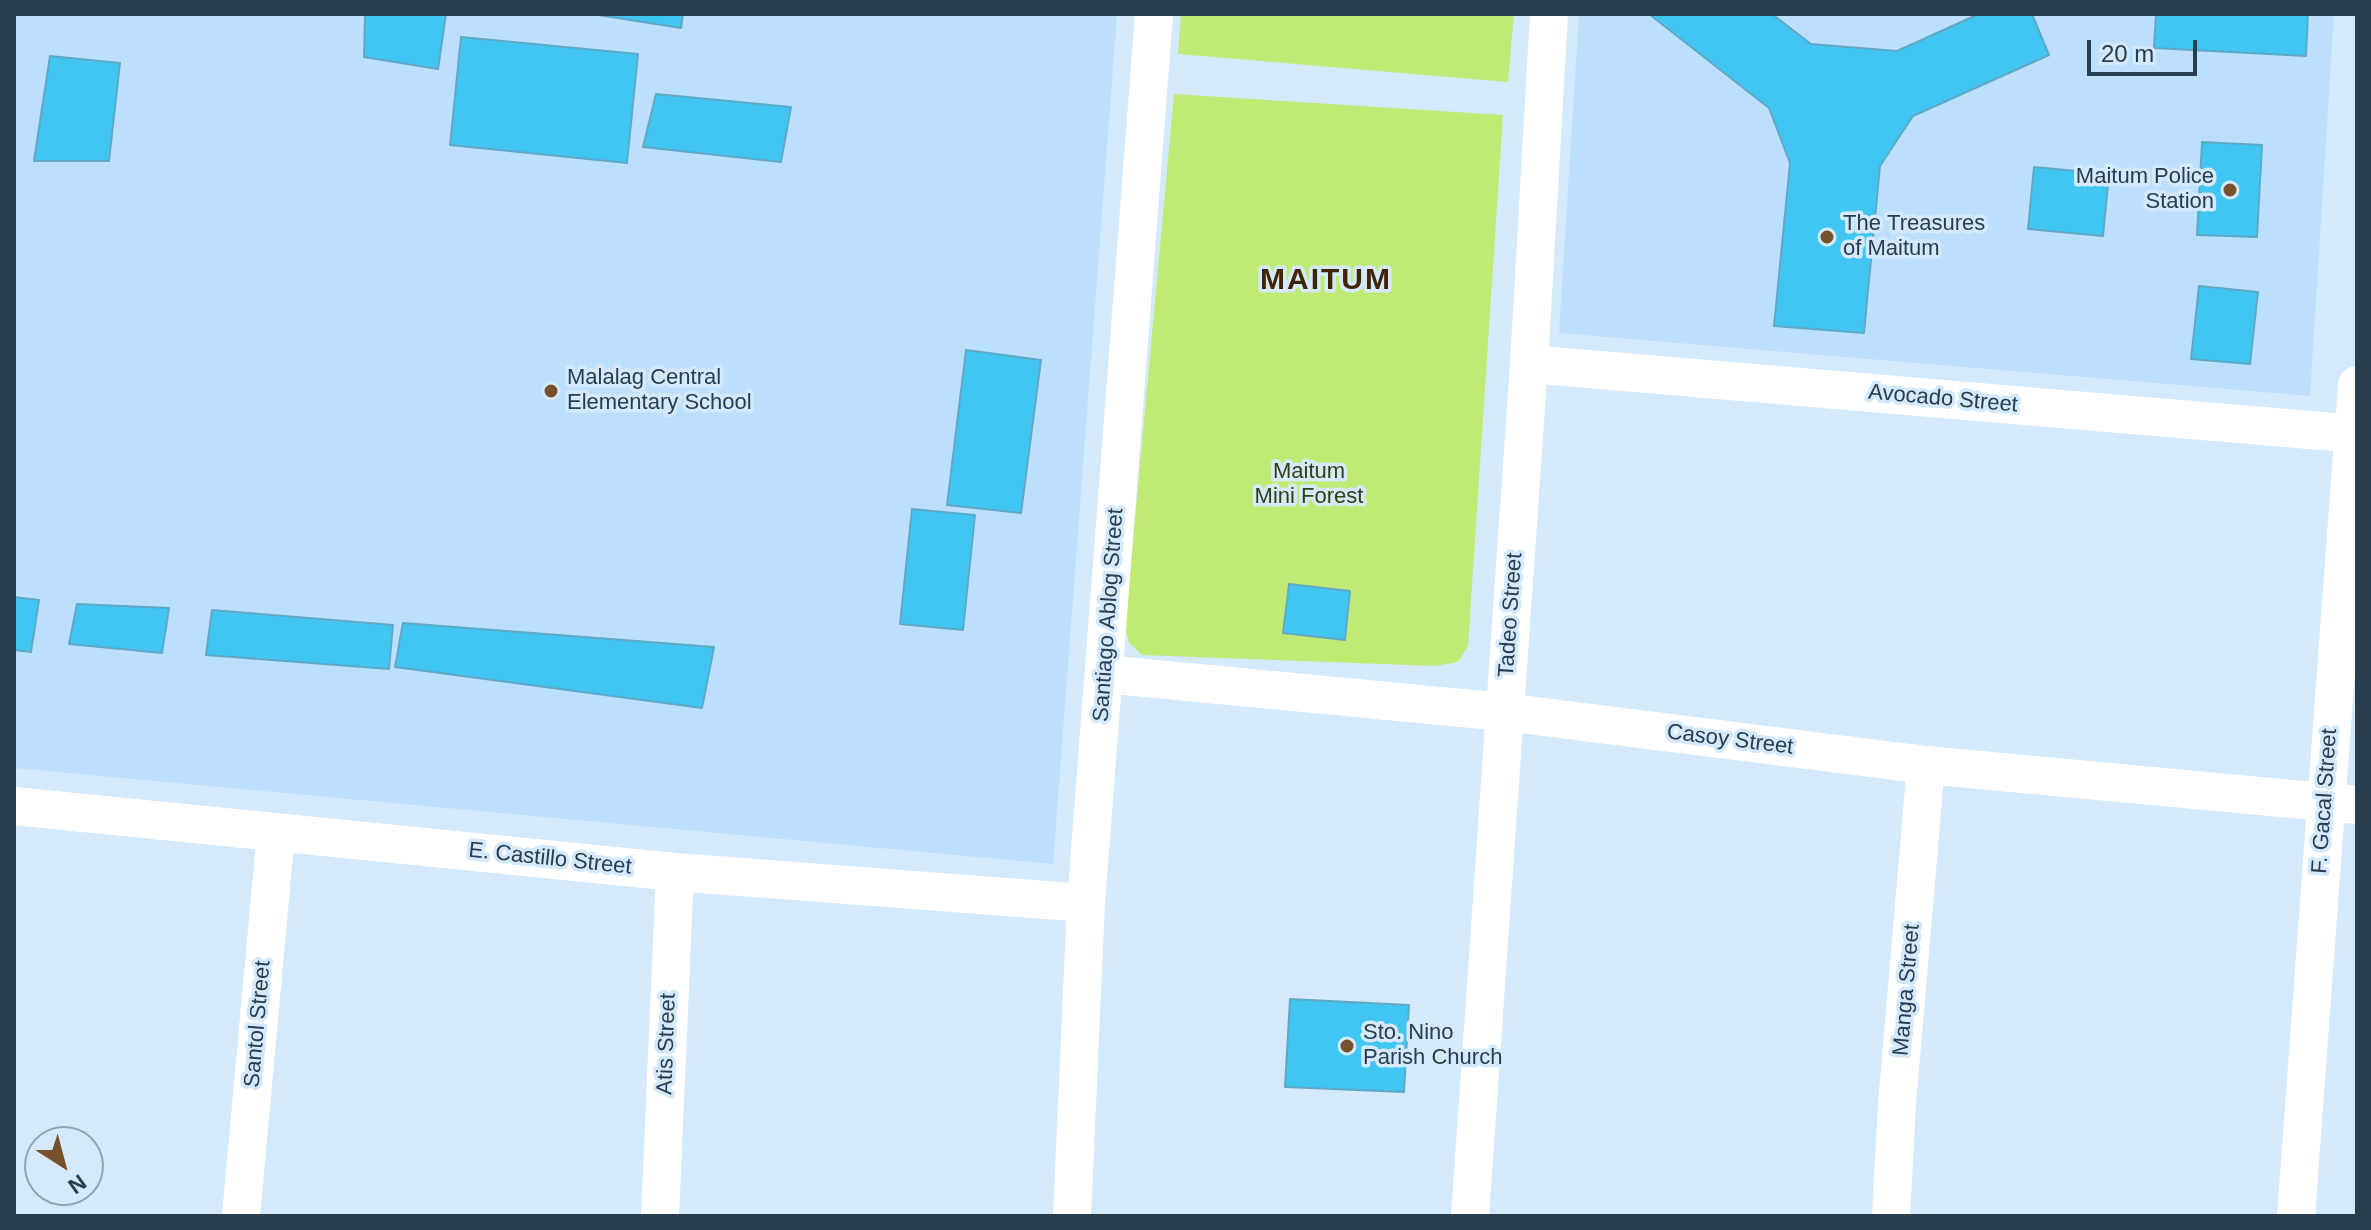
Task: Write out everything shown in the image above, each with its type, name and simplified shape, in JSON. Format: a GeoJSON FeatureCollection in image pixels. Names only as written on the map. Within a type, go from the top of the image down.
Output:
{"type":"FeatureCollection","features":[{"type":"Feature","properties":{"kind":"street","name":"Santiago Ablog Street"},"geometry":{"type":"LineString","coordinates":[[1072,1216],[1086,903],[1154,14]]}},
{"type":"Feature","properties":{"kind":"street","name":"Tadeo Street"},"geometry":{"type":"LineString","coordinates":[[1470,1216],[1529,364],[1549,14]]}},
{"type":"Feature","properties":{"kind":"street","name":"Avocado Street"},"geometry":{"type":"LineString","coordinates":[[1529,364],[2355,434]]}},
{"type":"Feature","properties":{"kind":"street","name":"F. Gacal Street"},"geometry":{"type":"LineString","coordinates":[[2296,1216],[2341,804],[2357,385]]}},
{"type":"Feature","properties":{"kind":"street","name":"Casoy Street"},"geometry":{"type":"LineString","coordinates":[[1104,674],[1504,712],[1926,765],[2341,804]]}},
{"type":"Feature","properties":{"kind":"street","name":"Manga Street"},"geometry":{"type":"LineString","coordinates":[[1891,1216],[1897,1104],[1926,765]]}},
{"type":"Feature","properties":{"kind":"street","name":"E. Castillo Street"},"geometry":{"type":"LineString","coordinates":[[14,806],[675,872],[1086,903]]}},
{"type":"Feature","properties":{"kind":"street","name":"Santol Street"},"geometry":{"type":"LineString","coordinates":[[241,1216],[276,832]]}},
{"type":"Feature","properties":{"kind":"street","name":"Atis Street"},"geometry":{"type":"LineString","coordinates":[[660,1216],[675,872]]}},
{"type":"Feature","properties":{"kind":"shaded area","name":"Malalag Central Elementary School"},"geometry":{"type":"Polygon","coordinates":[[[14,14],[1117,14],[1053,864],[14,768],[14,14]]]}},
{"type":"Feature","properties":{"kind":"shaded area"},"geometry":{"type":"Polygon","coordinates":[[[1579,14],[2334,14],[2310,396],[1559,333],[1579,14]]]}},
{"type":"Feature","properties":{"kind":"green space"},"geometry":{"type":"Polygon","coordinates":[[[1181,14],[1514,14],[1508,82],[1178,54],[1181,14]]]}},
{"type":"Feature","properties":{"kind":"green space","name":"Maitum Mini Forest"},"geometry":{"type":"Polygon","coordinates":[[[1174,94],[1503,115],[1468,646],[1458,662],[1435,666],[1142,655],[1129,642],[1125,628],[1174,94]]]}},
{"type":"Feature","properties":{"kind":"building"},"geometry":{"type":"Polygon","coordinates":[[[365,14],[446,14],[438,69],[364,57],[365,14]]]}},
{"type":"Feature","properties":{"kind":"building"},"geometry":{"type":"Polygon","coordinates":[[[592,14],[683,14],[681,28],[592,14]]]}},
{"type":"Feature","properties":{"kind":"building"},"geometry":{"type":"Polygon","coordinates":[[[1649,14],[1772,14],[1811,44],[1897,51],[1979,14],[2032,14],[2049,55],[1913,116],[1880,166],[1864,333],[1774,326],[1790,163],[1769,108],[1649,14]]]}},
{"type":"Feature","properties":{"kind":"building"},"geometry":{"type":"Polygon","coordinates":[[[2156,14],[2308,14],[2306,56],[2154,48],[2156,14]]]}},
{"type":"Feature","properties":{"kind":"building"},"geometry":{"type":"Polygon","coordinates":[[[461,37],[638,54],[627,163],[450,145],[461,37]]]}},
{"type":"Feature","properties":{"kind":"building"},"geometry":{"type":"Polygon","coordinates":[[[50,56],[120,63],[109,161],[34,161],[50,56]]]}},
{"type":"Feature","properties":{"kind":"building"},"geometry":{"type":"Polygon","coordinates":[[[656,94],[791,107],[781,162],[643,147],[656,94]]]}},
{"type":"Feature","properties":{"kind":"building","name":"Maitum Police Station"},"geometry":{"type":"Polygon","coordinates":[[[2202,142],[2262,145],[2257,237],[2197,235],[2202,142]]]}},
{"type":"Feature","properties":{"kind":"building"},"geometry":{"type":"Polygon","coordinates":[[[2034,167],[2109,174],[2103,236],[2028,229],[2034,167]]]}},
{"type":"Feature","properties":{"kind":"building"},"geometry":{"type":"Polygon","coordinates":[[[2199,286],[2258,292],[2250,364],[2191,359],[2199,286]]]}},
{"type":"Feature","properties":{"kind":"building"},"geometry":{"type":"Polygon","coordinates":[[[966,350],[1041,360],[1021,513],[947,505],[966,350]]]}},
{"type":"Feature","properties":{"kind":"building"},"geometry":{"type":"Polygon","coordinates":[[[912,509],[975,515],[963,630],[900,624],[912,509]]]}},
{"type":"Feature","properties":{"kind":"building"},"geometry":{"type":"Polygon","coordinates":[[[1289,584],[1350,591],[1345,640],[1283,633],[1289,584]]]}},
{"type":"Feature","properties":{"kind":"building"},"geometry":{"type":"Polygon","coordinates":[[[14,597],[39,600],[31,652],[14,650],[14,597]]]}},
{"type":"Feature","properties":{"kind":"building"},"geometry":{"type":"Polygon","coordinates":[[[77,604],[169,608],[162,653],[69,644],[77,604]]]}},
{"type":"Feature","properties":{"kind":"building"},"geometry":{"type":"Polygon","coordinates":[[[212,610],[393,625],[389,669],[206,655],[212,610]]]}},
{"type":"Feature","properties":{"kind":"building"},"geometry":{"type":"Polygon","coordinates":[[[403,623],[714,647],[702,708],[395,667],[403,623]]]}},
{"type":"Feature","properties":{"kind":"building","name":"Sto. Nino Parish Church"},"geometry":{"type":"Polygon","coordinates":[[[1290,999],[1409,1005],[1404,1092],[1285,1087],[1290,999]]]}},
{"type":"Feature","properties":{"kind":"place","name":"Maitum Police Station"},"geometry":{"type":"Point","coordinates":[2230,190]}},
{"type":"Feature","properties":{"kind":"place","name":"The Treasures of Maitum"},"geometry":{"type":"Point","coordinates":[1827,237]}},
{"type":"Feature","properties":{"kind":"place","name":"Malalag Central Elementary School"},"geometry":{"type":"Point","coordinates":[551,391]}},
{"type":"Feature","properties":{"kind":"place","name":"Sto. Nino Parish Church"},"geometry":{"type":"Point","coordinates":[1347,1046]}},
{"type":"Feature","properties":{"kind":"district","name":"MAITUM"},"geometry":{"type":"Point","coordinates":[1326,281]}}]}
